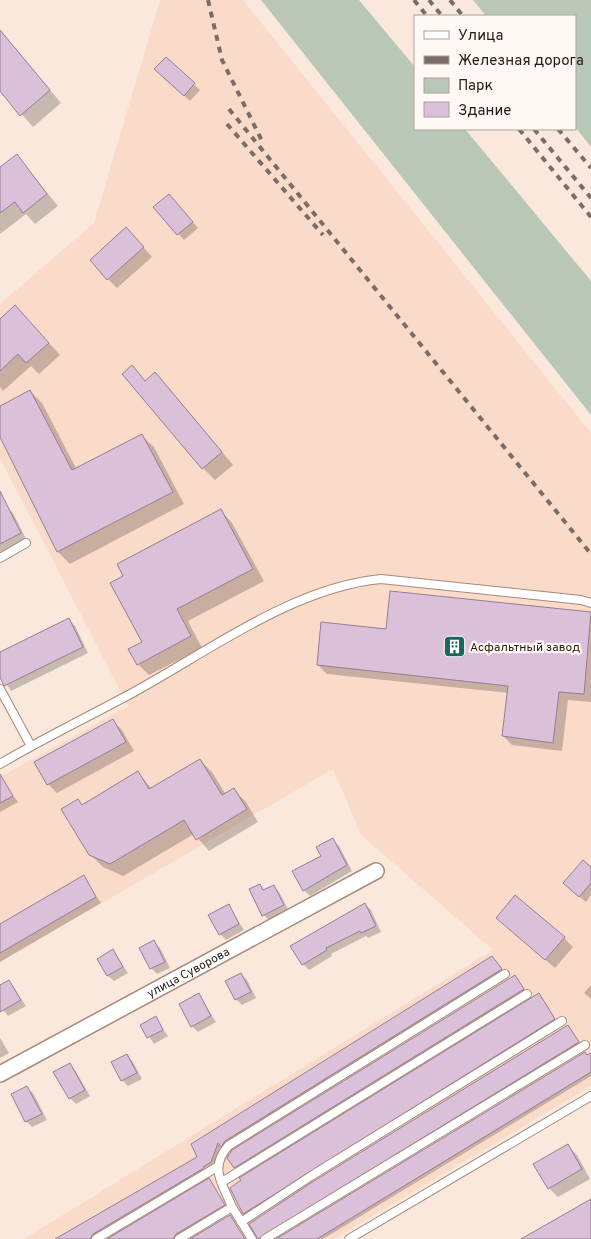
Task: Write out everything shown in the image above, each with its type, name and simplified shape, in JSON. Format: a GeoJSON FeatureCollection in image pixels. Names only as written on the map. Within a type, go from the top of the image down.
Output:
{"type":"FeatureCollection","features":[{"type":"Feature","properties":{"kind":"street","name":"улица Суворова"},"geometry":{"type":"LineString","coordinates":[[0,1074],[376,871]]}},
{"type":"Feature","properties":{"kind":"lane"},"geometry":{"type":"LineString","coordinates":[[0,558],[26,543]]}},
{"type":"Feature","properties":{"kind":"lane"},"geometry":{"type":"LineString","coordinates":[[0,764],[30,746],[135,692],[226,638],[277,612],[309,598],[364,581],[391,580],[582,600],[591,603]]}},
{"type":"Feature","properties":{"kind":"lane"},"geometry":{"type":"LineString","coordinates":[[0,689],[30,746]]}},
{"type":"Feature","properties":{"kind":"lane"},"geometry":{"type":"LineString","coordinates":[[252,1239],[232,1207],[217,1167],[220,1155],[228,1146],[505,974]]}},
{"type":"Feature","properties":{"kind":"lane"},"geometry":{"type":"LineString","coordinates":[[222,1182],[527,994]]}},
{"type":"Feature","properties":{"kind":"lane"},"geometry":{"type":"LineString","coordinates":[[241,1222],[310,1176],[562,1021]]}},
{"type":"Feature","properties":{"kind":"lane"},"geometry":{"type":"LineString","coordinates":[[265,1239],[585,1045]]}},
{"type":"Feature","properties":{"kind":"lane"},"geometry":{"type":"LineString","coordinates":[[349,1239],[591,1096]]}},
{"type":"Feature","properties":{"kind":"lane"},"geometry":{"type":"LineString","coordinates":[[96,1239],[217,1167]]}},
{"type":"Feature","properties":{"kind":"lane"},"geometry":{"type":"LineString","coordinates":[[179,1239],[232,1207]]}},
{"type":"Feature","properties":{"kind":"shaded area"},"geometry":{"type":"Polygon","coordinates":[[[160,0],[243,0],[591,433],[591,1086],[334,1239],[24,1239],[493,950],[361,835],[333,769],[0,962],[0,777],[128,706],[0,458],[0,304],[94,223],[160,0]]]}},
{"type":"Feature","properties":{"kind":"green space"},"geometry":{"type":"Polygon","coordinates":[[[261,0],[359,0],[414,66],[414,130],[466,130],[591,281],[591,415],[261,0]]]}},
{"type":"Feature","properties":{"kind":"green space"},"geometry":{"type":"Polygon","coordinates":[[[473,0],[591,0],[591,147],[576,128],[576,15],[485,15],[473,0]]]}},
{"type":"Feature","properties":{"kind":"building"},"geometry":{"type":"Polygon","coordinates":[[[0,30],[50,90],[20,116],[0,91],[0,30]]]}},
{"type":"Feature","properties":{"kind":"building"},"geometry":{"type":"Polygon","coordinates":[[[166,57],[195,83],[184,96],[154,69],[166,57]]]}},
{"type":"Feature","properties":{"kind":"building"},"geometry":{"type":"Polygon","coordinates":[[[17,154],[47,194],[23,213],[15,202],[0,213],[0,167],[17,154]]]}},
{"type":"Feature","properties":{"kind":"building"},"geometry":{"type":"Polygon","coordinates":[[[169,194],[193,222],[177,235],[153,207],[169,194]]]}},
{"type":"Feature","properties":{"kind":"building"},"geometry":{"type":"Polygon","coordinates":[[[126,227],[144,247],[107,280],[90,260],[126,227]]]}},
{"type":"Feature","properties":{"kind":"building"},"geometry":{"type":"Polygon","coordinates":[[[15,305],[49,343],[26,363],[18,354],[0,371],[0,319],[15,305]]]}},
{"type":"Feature","properties":{"kind":"building"},"geometry":{"type":"Polygon","coordinates":[[[132,365],[145,381],[155,372],[222,452],[202,469],[122,374],[132,365]]]}},
{"type":"Feature","properties":{"kind":"building"},"geometry":{"type":"Polygon","coordinates":[[[30,390],[72,470],[142,434],[173,492],[57,552],[0,437],[0,406],[30,390]]]}},
{"type":"Feature","properties":{"kind":"building"},"geometry":{"type":"Polygon","coordinates":[[[0,491],[21,533],[0,544],[0,491]]]}},
{"type":"Feature","properties":{"kind":"building"},"geometry":{"type":"Polygon","coordinates":[[[221,509],[253,569],[177,609],[191,636],[137,665],[128,649],[142,642],[110,583],[123,576],[117,564],[221,509]]]}},
{"type":"Feature","properties":{"kind":"building","name":"Асфальтный завод"},"geometry":{"type":"Polygon","coordinates":[[[390,591],[591,612],[584,694],[559,692],[553,743],[502,736],[508,686],[317,665],[321,622],[386,629],[390,591]]]}},
{"type":"Feature","properties":{"kind":"building"},"geometry":{"type":"Polygon","coordinates":[[[69,618],[83,647],[4,686],[0,677],[0,652],[69,618]]]}},
{"type":"Feature","properties":{"kind":"building"},"geometry":{"type":"Polygon","coordinates":[[[113,719],[126,742],[47,785],[34,762],[113,719]]]}},
{"type":"Feature","properties":{"kind":"building"},"geometry":{"type":"Polygon","coordinates":[[[200,759],[222,795],[234,788],[247,809],[196,840],[184,820],[110,864],[89,855],[61,809],[78,799],[82,805],[138,771],[149,789],[200,759]]]}},
{"type":"Feature","properties":{"kind":"building"},"geometry":{"type":"Polygon","coordinates":[[[0,774],[13,796],[0,803],[0,774]]]}},
{"type":"Feature","properties":{"kind":"building"},"geometry":{"type":"Polygon","coordinates":[[[333,838],[347,865],[303,891],[292,871],[321,856],[316,847],[333,838]]]}},
{"type":"Feature","properties":{"kind":"building"},"geometry":{"type":"Polygon","coordinates":[[[583,860],[591,867],[591,883],[579,897],[563,883],[583,860]]]}},
{"type":"Feature","properties":{"kind":"building"},"geometry":{"type":"Polygon","coordinates":[[[84,875],[96,897],[0,953],[0,924],[84,875]]]}},
{"type":"Feature","properties":{"kind":"building"},"geometry":{"type":"Polygon","coordinates":[[[260,884],[263,890],[274,885],[284,905],[262,916],[249,889],[260,884]]]}},
{"type":"Feature","properties":{"kind":"building"},"geometry":{"type":"Polygon","coordinates":[[[515,895],[565,937],[545,960],[496,918],[515,895]]]}},
{"type":"Feature","properties":{"kind":"building"},"geometry":{"type":"Polygon","coordinates":[[[365,903],[376,926],[361,933],[360,931],[326,948],[327,950],[302,965],[290,946],[365,903]]]}},
{"type":"Feature","properties":{"kind":"building"},"geometry":{"type":"Polygon","coordinates":[[[229,904],[239,924],[219,935],[208,915],[229,904]]]}},
{"type":"Feature","properties":{"kind":"building"},"geometry":{"type":"Polygon","coordinates":[[[154,940],[165,962],[150,969],[139,948],[154,940]]]}},
{"type":"Feature","properties":{"kind":"building"},"geometry":{"type":"Polygon","coordinates":[[[113,949],[123,967],[107,976],[97,959],[113,949]]]}},
{"type":"Feature","properties":{"kind":"building"},"geometry":{"type":"Polygon","coordinates":[[[492,956],[502,969],[225,1141],[221,1147],[218,1143],[211,1162],[204,1168],[93,1234],[90,1239],[55,1239],[197,1157],[191,1144],[492,956]]]}},
{"type":"Feature","properties":{"kind":"building"},"geometry":{"type":"Polygon","coordinates":[[[241,973],[251,992],[235,1000],[225,981],[241,973]]]}},
{"type":"Feature","properties":{"kind":"building"},"geometry":{"type":"Polygon","coordinates":[[[515,975],[524,989],[234,1168],[227,1158],[232,1150],[515,975]]]}},
{"type":"Feature","properties":{"kind":"building"},"geometry":{"type":"Polygon","coordinates":[[[9,980],[21,1000],[0,1012],[0,985],[9,980]]]}},
{"type":"Feature","properties":{"kind":"building"},"geometry":{"type":"Polygon","coordinates":[[[199,993],[211,1016],[191,1027],[179,1004],[199,993]]]}},
{"type":"Feature","properties":{"kind":"building"},"geometry":{"type":"Polygon","coordinates":[[[539,993],[555,1019],[243,1214],[230,1188],[241,1180],[239,1178],[539,993]]]}},
{"type":"Feature","properties":{"kind":"building"},"geometry":{"type":"Polygon","coordinates":[[[156,1016],[163,1030],[147,1038],[140,1025],[156,1016]]]}},
{"type":"Feature","properties":{"kind":"building"},"geometry":{"type":"Polygon","coordinates":[[[568,1025],[579,1042],[258,1239],[249,1224],[314,1181],[568,1025]]]}},
{"type":"Feature","properties":{"kind":"building"},"geometry":{"type":"Polygon","coordinates":[[[585,1052],[587,1055],[591,1053],[591,1072],[317,1239],[276,1239],[585,1052]]]}},
{"type":"Feature","properties":{"kind":"building"},"geometry":{"type":"Polygon","coordinates":[[[127,1054],[137,1073],[121,1081],[111,1062],[127,1054]]]}},
{"type":"Feature","properties":{"kind":"building"},"geometry":{"type":"Polygon","coordinates":[[[70,1063],[85,1090],[69,1099],[53,1072],[70,1063]]]}},
{"type":"Feature","properties":{"kind":"building"},"geometry":{"type":"Polygon","coordinates":[[[27,1086],[42,1114],[25,1122],[11,1094],[27,1086]]]}},
{"type":"Feature","properties":{"kind":"building"},"geometry":{"type":"Polygon","coordinates":[[[568,1144],[582,1169],[548,1189],[533,1164],[568,1144]]]}},
{"type":"Feature","properties":{"kind":"building"},"geometry":{"type":"Polygon","coordinates":[[[209,1178],[225,1205],[176,1234],[173,1239],[107,1239],[209,1178]]]}},
{"type":"Feature","properties":{"kind":"building"},"geometry":{"type":"Polygon","coordinates":[[[591,1199],[591,1239],[521,1239],[591,1199]]]}},
{"type":"Feature","properties":{"kind":"building"},"geometry":{"type":"Polygon","coordinates":[[[230,1215],[245,1239],[190,1239],[230,1215]]]}},
{"type":"Feature","properties":{"kind":"railway"},"geometry":{"type":"LineString","coordinates":[[208,0],[222,60],[262,141]]}},
{"type":"Feature","properties":{"kind":"railway"},"geometry":{"type":"LineString","coordinates":[[414,0],[426,15]]}},
{"type":"Feature","properties":{"kind":"railway"},"geometry":{"type":"LineString","coordinates":[[429,0],[441,15]]}},
{"type":"Feature","properties":{"kind":"railway"},"geometry":{"type":"LineString","coordinates":[[450,0],[462,15]]}},
{"type":"Feature","properties":{"kind":"railway"},"geometry":{"type":"LineString","coordinates":[[229,109],[591,554]]}},
{"type":"Feature","properties":{"kind":"railway"},"geometry":{"type":"LineString","coordinates":[[227,124],[323,235]]}},
{"type":"Feature","properties":{"kind":"railway"},"geometry":{"type":"LineString","coordinates":[[520,130],[591,217]]}},
{"type":"Feature","properties":{"kind":"railway"},"geometry":{"type":"LineString","coordinates":[[535,130],[591,198]]}},
{"type":"Feature","properties":{"kind":"railway"},"geometry":{"type":"LineString","coordinates":[[559,130],[591,168]]}},
{"type":"Feature","properties":{"kind":"place","name":"Асфальтный завод"},"geometry":{"type":"Point","coordinates":[454,647]}}]}
